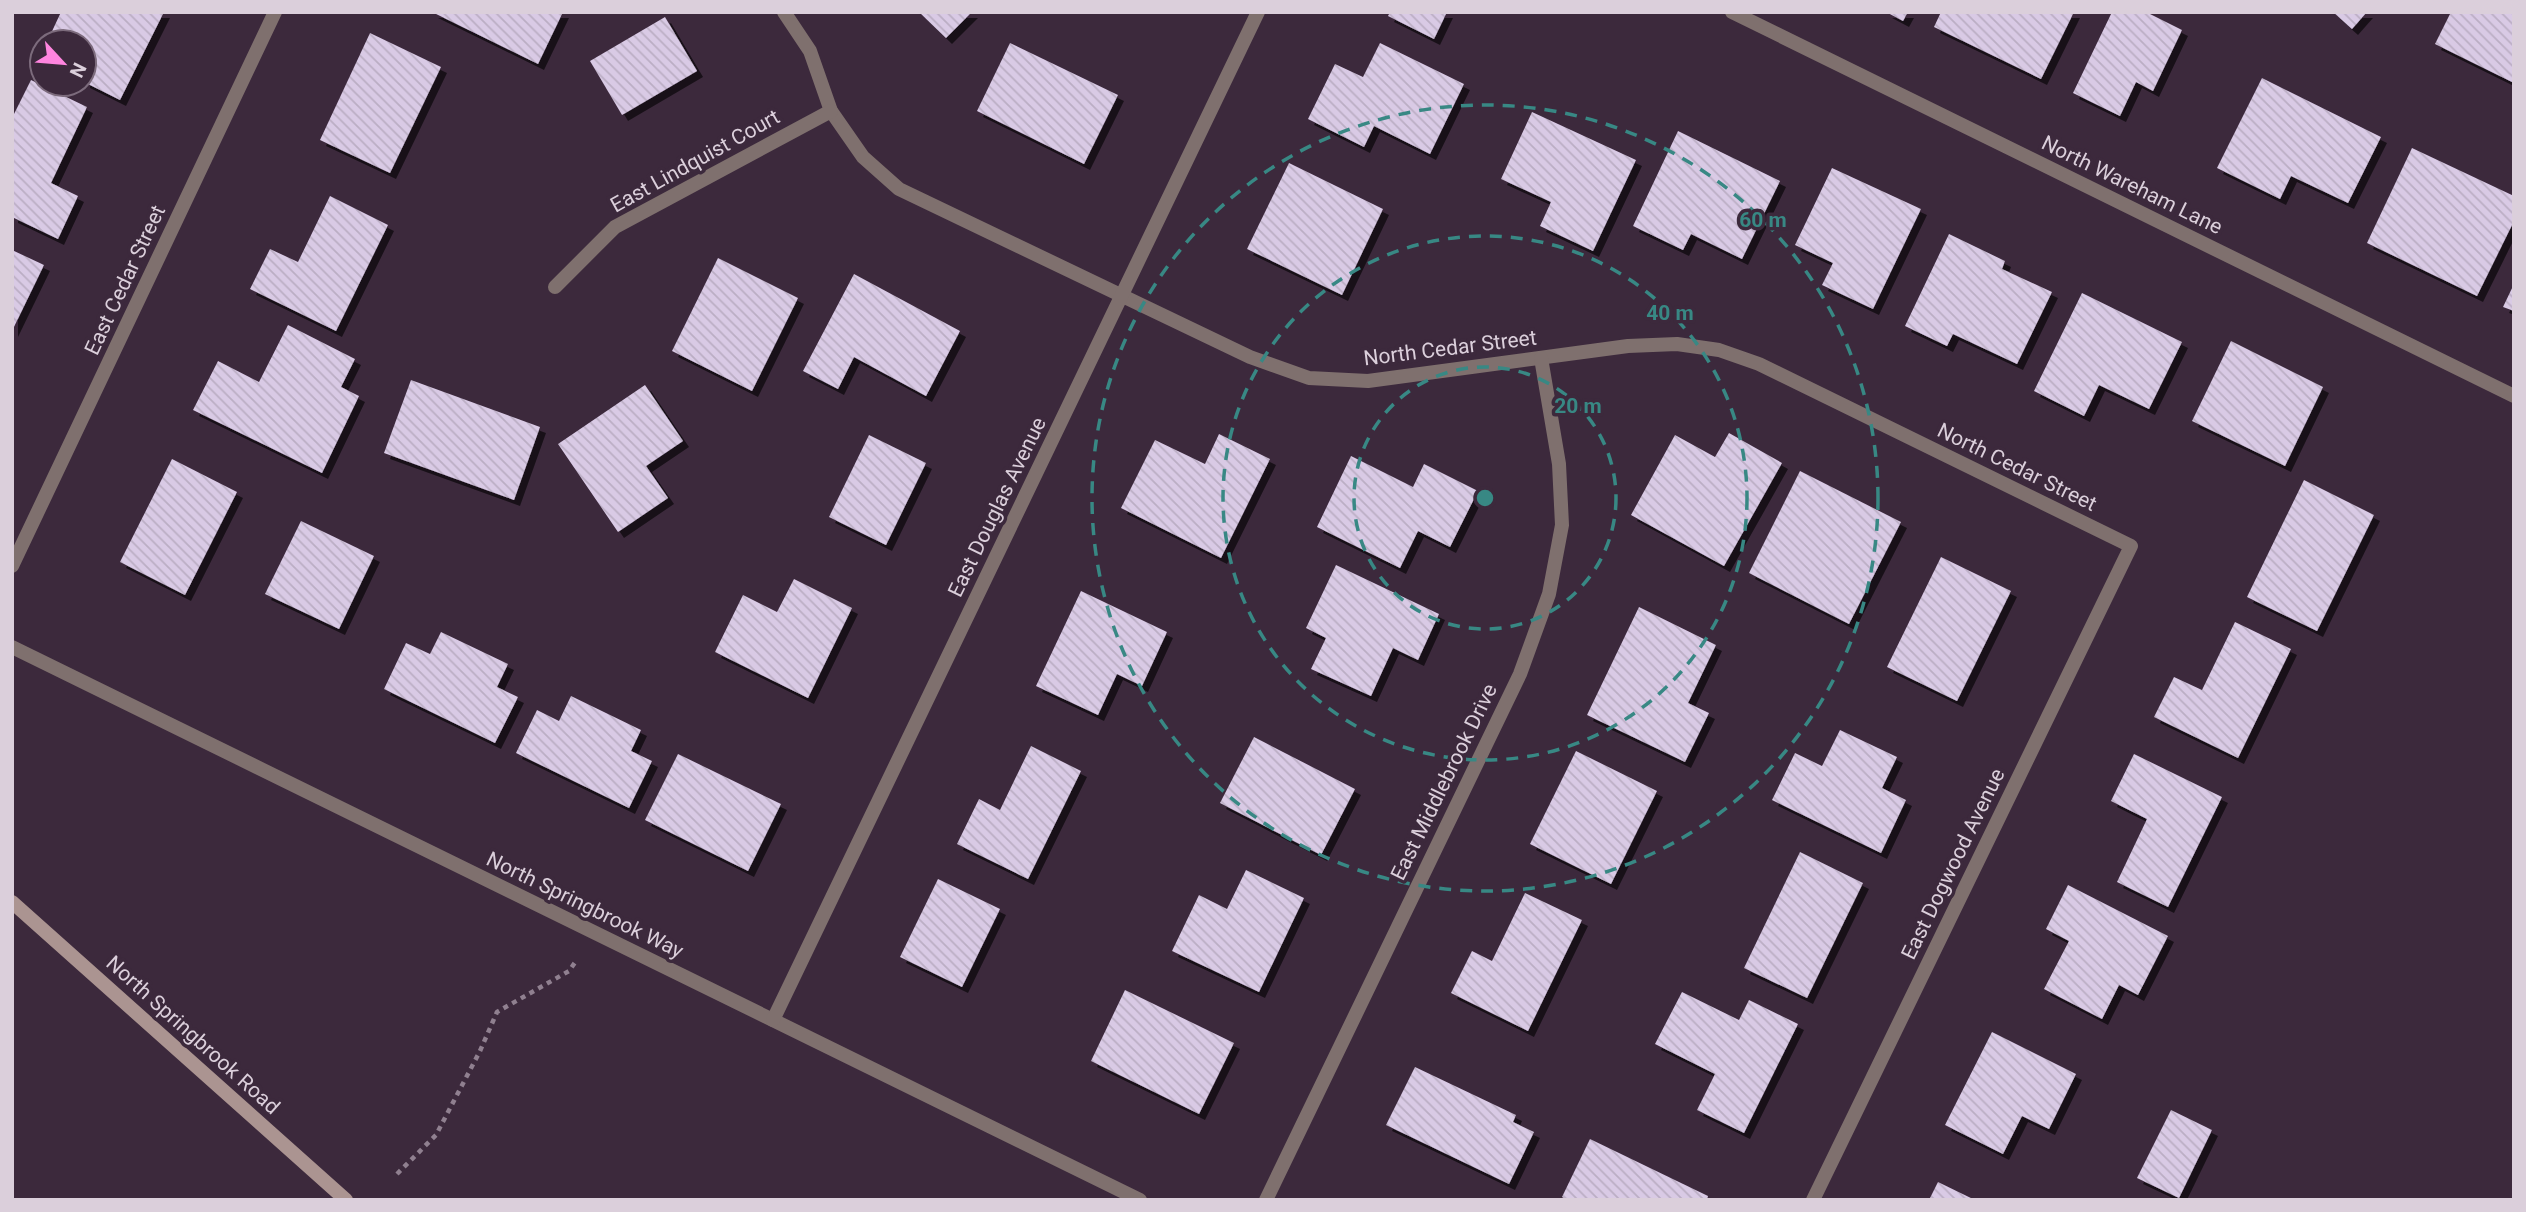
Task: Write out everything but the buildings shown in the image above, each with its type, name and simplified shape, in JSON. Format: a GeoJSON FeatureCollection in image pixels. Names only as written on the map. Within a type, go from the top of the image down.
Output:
{"type":"FeatureCollection","features":[{"type":"Feature","properties":{"kind":"main road","name":"North Springbrook Road"},"geometry":{"type":"LineString","coordinates":[[12,902],[346,1200]]}},
{"type":"Feature","properties":{"kind":"street","name":"East Cedar Street"},"geometry":{"type":"LineString","coordinates":[[12,566],[275,12]]}},
{"type":"Feature","properties":{"kind":"street","name":"North Cedar Street"},"geometry":{"type":"LineString","coordinates":[[784,12],[810,51],[831,111],[863,157],[899,188],[1251,357],[1309,378],[1368,381],[1628,346],[1677,344],[1719,350],[1759,364],[2131,546]]}},
{"type":"Feature","properties":{"kind":"street","name":"East Douglas Avenue"},"geometry":{"type":"LineString","coordinates":[[773,1020],[1258,12]]}},
{"type":"Feature","properties":{"kind":"street","name":"North Wareham Lane"},"geometry":{"type":"LineString","coordinates":[[1731,12],[2514,396]]}},
{"type":"Feature","properties":{"kind":"street","name":"East Lindquist Court"},"geometry":{"type":"LineString","coordinates":[[555,287],[615,228],[831,111]]}},
{"type":"Feature","properties":{"kind":"street","name":"East Middlebrook Drive"},"geometry":{"type":"LineString","coordinates":[[1266,1200],[1520,674],[1549,594],[1562,525],[1559,464],[1541,358]]}},
{"type":"Feature","properties":{"kind":"street","name":"East Dogwood Avenue"},"geometry":{"type":"LineString","coordinates":[[1813,1200],[2131,546]]}},
{"type":"Feature","properties":{"kind":"street","name":"North Springbrook Way"},"geometry":{"type":"LineString","coordinates":[[12,648],[1140,1200]]}},
{"type":"Feature","properties":{"kind":"path"},"geometry":{"type":"LineString","coordinates":[[397,1174],[436,1135],[480,1052],[497,1012],[569,971],[576,961]]}}]}
